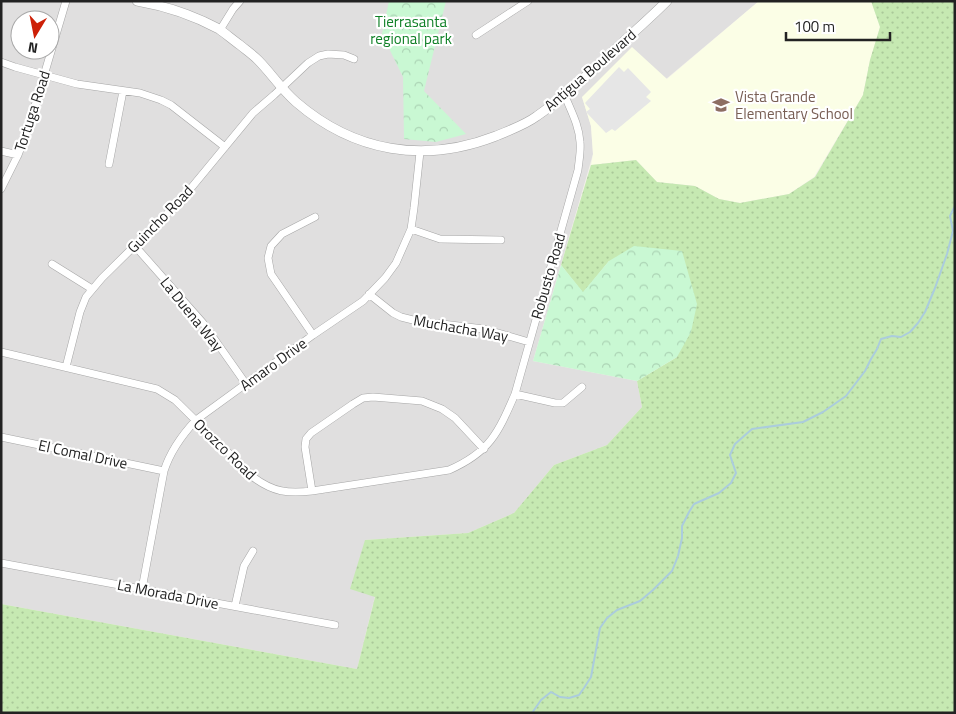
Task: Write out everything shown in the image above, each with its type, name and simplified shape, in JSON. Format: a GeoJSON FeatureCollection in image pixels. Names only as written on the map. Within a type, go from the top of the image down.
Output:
{"type":"FeatureCollection","features":[{"type":"Feature","properties":{"kind":"street","name":"Tortuga Road"},"geometry":{"type":"LineString","coordinates":[[1,189],[18,155],[29,126],[66,1]]}},
{"type":"Feature","properties":{"kind":"street","name":"Antigua Boulevard"},"geometry":{"type":"LineString","coordinates":[[137,1],[156,4],[183,12],[220,30],[257,59],[293,99],[326,124],[362,142],[399,150],[420,152],[458,148],[479,142],[535,118],[565,96],[662,3]]}},
{"type":"Feature","properties":{"kind":"street"},"geometry":{"type":"LineString","coordinates":[[220,30],[232,9],[240,1]]}},
{"type":"Feature","properties":{"kind":"street"},"geometry":{"type":"LineString","coordinates":[[476,35],[528,1]]}},
{"type":"Feature","properties":{"kind":"street","name":"Guincho Road"},"geometry":{"type":"LineString","coordinates":[[66,367],[80,312],[86,297],[102,278],[182,198],[253,113],[308,62],[319,56],[328,54],[344,55],[354,60]]}},
{"type":"Feature","properties":{"kind":"street"},"geometry":{"type":"LineString","coordinates":[[1,62],[77,84],[140,93],[160,100],[171,105],[226,147]]}},
{"type":"Feature","properties":{"kind":"street"},"geometry":{"type":"LineString","coordinates":[[109,164],[123,91]]}},
{"type":"Feature","properties":{"kind":"street","name":"Robusto Road"},"geometry":{"type":"LineString","coordinates":[[484,450],[494,437],[515,394],[578,170],[580,142],[578,129],[565,96]]}},
{"type":"Feature","properties":{"kind":"street"},"geometry":{"type":"LineString","coordinates":[[1,151],[18,155]]}},
{"type":"Feature","properties":{"kind":"street","name":"Amaro Drive"},"geometry":{"type":"LineString","coordinates":[[142,589],[164,471],[182,435],[196,420],[362,300],[385,278],[396,263],[411,229],[420,152]]}},
{"type":"Feature","properties":{"kind":"street"},"geometry":{"type":"LineString","coordinates":[[312,335],[271,274],[268,258],[271,246],[282,234],[315,216]]}},
{"type":"Feature","properties":{"kind":"street"},"geometry":{"type":"LineString","coordinates":[[411,229],[440,238],[501,240]]}},
{"type":"Feature","properties":{"kind":"street","name":"La Duena Way"},"geometry":{"type":"LineString","coordinates":[[135,246],[203,323],[246,384]]}},
{"type":"Feature","properties":{"kind":"street"},"geometry":{"type":"LineString","coordinates":[[52,264],[92,289]]}},
{"type":"Feature","properties":{"kind":"street","name":"Muchacha Way"},"geometry":{"type":"LineString","coordinates":[[369,294],[400,317],[417,321],[484,329],[529,342]]}},
{"type":"Feature","properties":{"kind":"street","name":"Orozco Road"},"geometry":{"type":"LineString","coordinates":[[1,352],[157,389],[175,400],[254,477],[264,485],[275,490],[296,493],[449,470],[465,463],[484,450]]}},
{"type":"Feature","properties":{"kind":"street"},"geometry":{"type":"LineString","coordinates":[[515,394],[563,403],[582,388]]}},
{"type":"Feature","properties":{"kind":"street"},"geometry":{"type":"LineString","coordinates":[[312,491],[305,447],[306,439],[311,433],[364,398],[422,401],[442,408],[455,418],[484,450]]}},
{"type":"Feature","properties":{"kind":"street","name":"El Comal Drive"},"geometry":{"type":"LineString","coordinates":[[1,437],[164,471]]}},
{"type":"Feature","properties":{"kind":"street"},"geometry":{"type":"LineString","coordinates":[[235,606],[244,566],[253,551]]}},
{"type":"Feature","properties":{"kind":"street","name":"La Morada Drive"},"geometry":{"type":"LineString","coordinates":[[1,563],[335,625]]}},
{"type":"Feature","properties":{"kind":"shaded area"},"geometry":{"type":"Polygon","coordinates":[[[1,1],[759,1],[666,79],[582,97],[591,126],[593,154],[533,361],[637,381],[642,407],[607,445],[554,465],[514,513],[468,533],[365,540],[375,596],[357,669],[1,604],[1,1]]]}},
{"type":"Feature","properties":{"kind":"shaded area","name":"Vista Grande Elementary School"},"geometry":{"type":"Polygon","coordinates":[[[759,1],[871,1],[880,27],[870,60],[863,95],[814,177],[789,194],[740,203],[719,199],[695,186],[657,182],[636,160],[591,165],[593,154],[591,126],[582,97],[632,47],[667,79],[759,1]]]}},
{"type":"Feature","properties":{"kind":"shaded area"},"geometry":{"type":"Polygon","coordinates":[[[619,67],[624,72],[628,68],[651,92],[646,97],[651,101],[615,131],[612,129],[606,133],[586,112],[590,109],[585,103],[619,67]]]}},
{"type":"Feature","properties":{"kind":"green space","name":"Tierrasanta regional park"},"geometry":{"type":"Polygon","coordinates":[[[389,1],[446,1],[424,91],[466,134],[436,142],[404,139],[403,77],[382,34],[389,1]]]}},
{"type":"Feature","properties":{"kind":"green space"},"geometry":{"type":"Polygon","coordinates":[[[871,1],[955,1],[955,713],[1,713],[1,604],[357,669],[375,597],[350,589],[365,540],[468,533],[514,513],[554,465],[607,445],[642,407],[637,381],[677,357],[609,261],[583,293],[561,265],[591,165],[636,160],[657,182],[695,186],[719,199],[740,203],[789,194],[815,177],[863,95],[870,60],[880,27],[871,1]]]}},
{"type":"Feature","properties":{"kind":"green space"},"geometry":{"type":"Polygon","coordinates":[[[634,246],[682,251],[697,304],[691,332],[677,357],[637,381],[533,361],[561,265],[583,292],[609,261],[634,246]]]}},
{"type":"Feature","properties":{"kind":"waterway"},"geometry":{"type":"LineString","coordinates":[[532,713],[541,700],[551,692],[560,697],[569,698],[579,695],[591,677],[600,628],[607,618],[617,610],[640,601],[672,571],[678,556],[682,538],[682,526],[694,504],[719,493],[731,483],[736,473],[730,455],[735,444],[752,429],[803,422],[823,412],[846,396],[865,371],[881,339],[892,336],[901,337],[910,332],[918,323],[925,312],[947,254],[953,231],[950,216],[955,206]]}},
{"type":"Feature","properties":{"kind":"place","name":"Vista Grande Elementary School"},"geometry":{"type":"Point","coordinates":[721,105]}}]}
